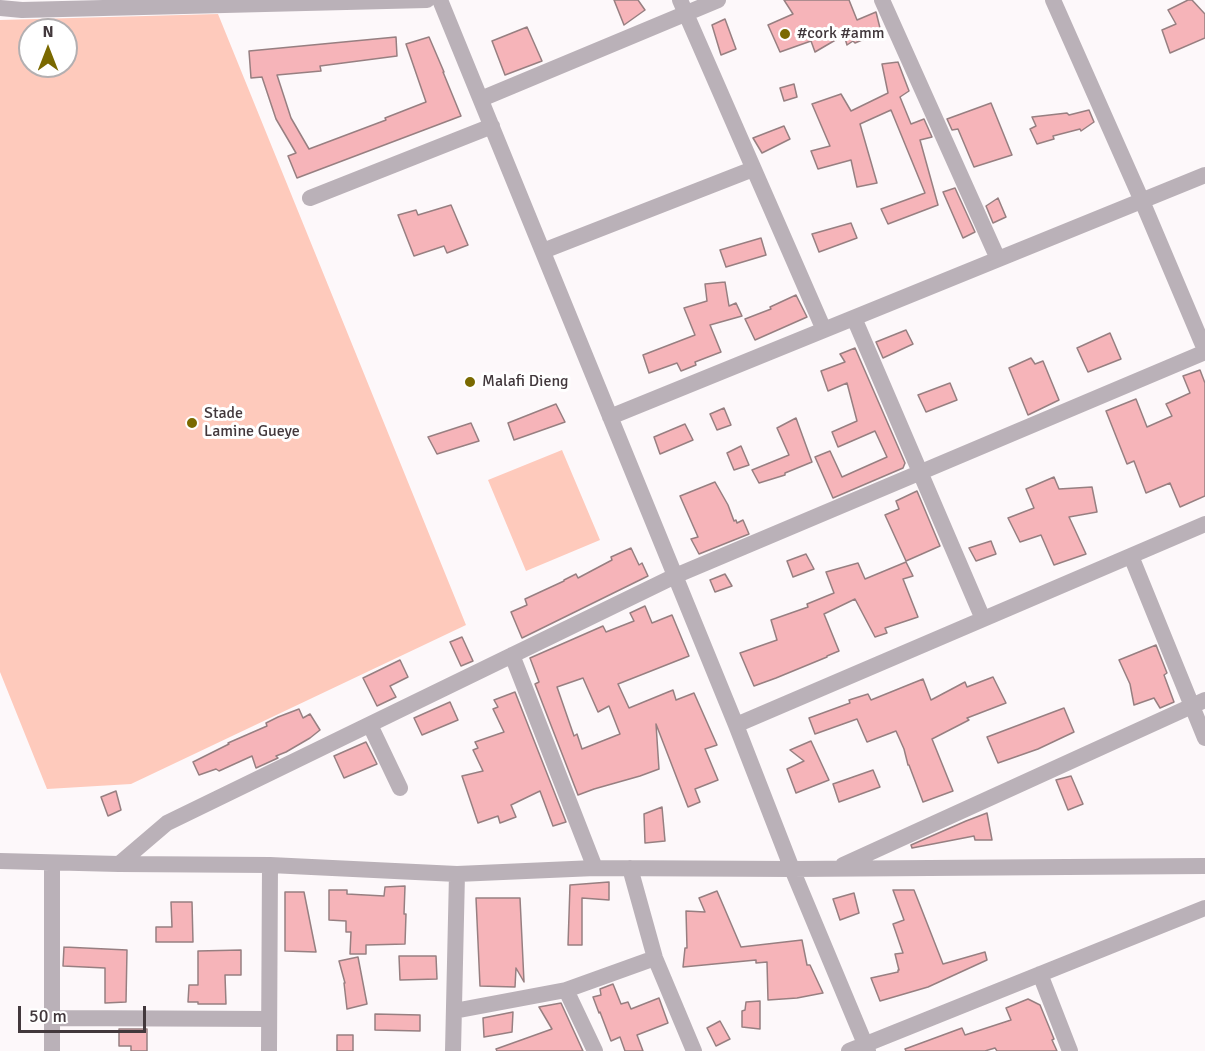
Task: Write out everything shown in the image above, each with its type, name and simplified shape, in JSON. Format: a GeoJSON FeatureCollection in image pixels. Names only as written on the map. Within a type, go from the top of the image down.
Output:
{"type":"FeatureCollection","features":[{"type":"Feature","properties":{"kind":"street"},"geometry":{"type":"LineString","coordinates":[[0,8],[22,10],[427,0]]}},
{"type":"Feature","properties":{"kind":"street"},"geometry":{"type":"LineString","coordinates":[[440,0],[736,725],[792,869],[867,1048]]}},
{"type":"Feature","properties":{"kind":"street"},"geometry":{"type":"LineString","coordinates":[[481,99],[683,7],[718,0]]}},
{"type":"Feature","properties":{"kind":"street"},"geometry":{"type":"LineString","coordinates":[[882,0],[998,259]]}},
{"type":"Feature","properties":{"kind":"street"},"geometry":{"type":"LineString","coordinates":[[120,864],[167,823],[675,576],[1205,351],[1053,0]]}},
{"type":"Feature","properties":{"kind":"street"},"geometry":{"type":"LineString","coordinates":[[683,7],[824,330]]}},
{"type":"Feature","properties":{"kind":"street"},"geometry":{"type":"LineString","coordinates":[[310,198],[492,126]]}},
{"type":"Feature","properties":{"kind":"street"},"geometry":{"type":"LineString","coordinates":[[543,251],[753,169]]}},
{"type":"Feature","properties":{"kind":"street"},"geometry":{"type":"LineString","coordinates":[[610,417],[1205,175]]}},
{"type":"Feature","properties":{"kind":"street"},"geometry":{"type":"LineString","coordinates":[[854,318],[983,619]]}},
{"type":"Feature","properties":{"kind":"street"},"geometry":{"type":"LineString","coordinates":[[736,725],[1205,524]]}},
{"type":"Feature","properties":{"kind":"street"},"geometry":{"type":"LineString","coordinates":[[1131,556],[1198,703],[1205,738]]}},
{"type":"Feature","properties":{"kind":"street"},"geometry":{"type":"LineString","coordinates":[[512,655],[595,867]]}},
{"type":"Feature","properties":{"kind":"street"},"geometry":{"type":"LineString","coordinates":[[836,868],[1198,703]]}},
{"type":"Feature","properties":{"kind":"street"},"geometry":{"type":"LineString","coordinates":[[370,725],[400,788]]}},
{"type":"Feature","properties":{"kind":"street"},"geometry":{"type":"LineString","coordinates":[[0,861],[270,865],[456,874],[595,867],[792,869],[1205,866]]}},
{"type":"Feature","properties":{"kind":"street"},"geometry":{"type":"LineString","coordinates":[[52,863],[52,1051]]}},
{"type":"Feature","properties":{"kind":"street"},"geometry":{"type":"LineString","coordinates":[[269,1051],[270,865]]}},
{"type":"Feature","properties":{"kind":"street"},"geometry":{"type":"LineString","coordinates":[[630,868],[655,958],[694,1051]]}},
{"type":"Feature","properties":{"kind":"street"},"geometry":{"type":"LineString","coordinates":[[453,1051],[456,874]]}},
{"type":"Feature","properties":{"kind":"street"},"geometry":{"type":"LineString","coordinates":[[849,1051],[867,1048],[1040,974],[1205,908]]}},
{"type":"Feature","properties":{"kind":"street"},"geometry":{"type":"LineString","coordinates":[[454,1011],[566,990],[655,958]]}},
{"type":"Feature","properties":{"kind":"street"},"geometry":{"type":"LineString","coordinates":[[1040,974],[1070,1051]]}},
{"type":"Feature","properties":{"kind":"street"},"geometry":{"type":"LineString","coordinates":[[566,990],[595,1051]]}},
{"type":"Feature","properties":{"kind":"street"},"geometry":{"type":"LineString","coordinates":[[52,1018],[269,1018]]}},
{"type":"Feature","properties":{"kind":"shaded area","name":"Stade Lamine Gueye"},"geometry":{"type":"Polygon","coordinates":[[[218,14],[466,625],[131,784],[47,789],[0,672],[0,20],[18,20],[18,78],[78,78],[78,18],[73,18],[218,14]]]}},
{"type":"Feature","properties":{"kind":"shaded area"},"geometry":{"type":"Polygon","coordinates":[[[562,450],[600,540],[526,571],[488,480],[562,450]]]}},
{"type":"Feature","properties":{"kind":"building"},"geometry":{"type":"Polygon","coordinates":[[[614,0],[638,0],[645,10],[624,25],[614,0]]]}},
{"type":"Feature","properties":{"kind":"building"},"geometry":{"type":"Polygon","coordinates":[[[784,0],[849,0],[857,20],[876,12],[881,32],[847,45],[844,35],[815,52],[811,41],[780,52],[768,25],[793,14],[784,0]]]}},
{"type":"Feature","properties":{"kind":"building"},"geometry":{"type":"Polygon","coordinates":[[[1192,0],[1205,14],[1205,38],[1170,53],[1162,30],[1176,24],[1168,10],[1192,0]]]}},
{"type":"Feature","properties":{"kind":"building"},"geometry":{"type":"Polygon","coordinates":[[[725,19],[736,49],[721,55],[712,25],[725,19]]]}},
{"type":"Feature","properties":{"kind":"building"},"geometry":{"type":"Polygon","coordinates":[[[527,27],[542,61],[505,75],[492,41],[527,27]]]}},
{"type":"Feature","properties":{"kind":"building"},"geometry":{"type":"Polygon","coordinates":[[[396,37],[397,56],[320,66],[321,71],[277,75],[291,118],[309,149],[426,102],[406,44],[429,37],[461,116],[297,178],[288,156],[296,153],[276,119],[262,77],[251,78],[249,51],[396,37]]]}},
{"type":"Feature","properties":{"kind":"building"},"geometry":{"type":"Polygon","coordinates":[[[898,62],[909,91],[900,97],[911,124],[924,119],[932,137],[920,140],[938,205],[888,224],[881,209],[925,193],[891,110],[860,124],[877,183],[857,187],[851,160],[818,169],[811,151],[830,146],[812,104],[841,94],[851,111],[888,93],[882,64],[898,62]]]}},
{"type":"Feature","properties":{"kind":"building"},"geometry":{"type":"Polygon","coordinates":[[[794,84],[797,97],[784,101],[780,88],[794,84]]]}},
{"type":"Feature","properties":{"kind":"building"},"geometry":{"type":"Polygon","coordinates":[[[991,103],[1012,155],[974,167],[958,129],[952,130],[947,119],[991,103]]]}},
{"type":"Feature","properties":{"kind":"building"},"geometry":{"type":"Polygon","coordinates":[[[1089,110],[1094,122],[1081,131],[1080,129],[1053,136],[1054,139],[1037,144],[1030,129],[1036,126],[1032,117],[1067,113],[1069,115],[1089,110]]]}},
{"type":"Feature","properties":{"kind":"building"},"geometry":{"type":"Polygon","coordinates":[[[784,126],[790,139],[762,153],[753,138],[784,126]]]}},
{"type":"Feature","properties":{"kind":"building"},"geometry":{"type":"Polygon","coordinates":[[[955,188],[975,232],[963,238],[943,192],[955,188]]]}},
{"type":"Feature","properties":{"kind":"building"},"geometry":{"type":"Polygon","coordinates":[[[998,198],[1006,217],[993,223],[986,206],[998,198]]]}},
{"type":"Feature","properties":{"kind":"building"},"geometry":{"type":"Polygon","coordinates":[[[451,205],[468,245],[447,253],[444,246],[414,256],[398,215],[416,210],[418,215],[451,205]]]}},
{"type":"Feature","properties":{"kind":"building"},"geometry":{"type":"Polygon","coordinates":[[[851,223],[857,238],[819,252],[812,234],[851,223]]]}},
{"type":"Feature","properties":{"kind":"building"},"geometry":{"type":"Polygon","coordinates":[[[761,238],[766,255],[726,267],[720,250],[761,238]]]}},
{"type":"Feature","properties":{"kind":"building"},"geometry":{"type":"Polygon","coordinates":[[[725,282],[729,306],[736,303],[742,316],[710,325],[721,352],[695,362],[696,365],[681,371],[677,363],[649,373],[643,355],[695,335],[684,308],[707,301],[705,284],[725,282]]]}},
{"type":"Feature","properties":{"kind":"building"},"geometry":{"type":"Polygon","coordinates":[[[796,295],[807,317],[755,340],[745,319],[771,309],[770,307],[796,295]]]}},
{"type":"Feature","properties":{"kind":"building"},"geometry":{"type":"Polygon","coordinates":[[[906,330],[913,344],[883,358],[876,342],[906,330]]]}},
{"type":"Feature","properties":{"kind":"building"},"geometry":{"type":"Polygon","coordinates":[[[1110,333],[1121,359],[1088,372],[1077,348],[1110,333]]]}},
{"type":"Feature","properties":{"kind":"building"},"geometry":{"type":"Polygon","coordinates":[[[855,348],[905,463],[903,468],[833,498],[815,457],[830,451],[842,477],[887,457],[875,431],[838,447],[832,432],[857,421],[847,383],[828,391],[821,371],[845,362],[840,354],[855,348]]]}},
{"type":"Feature","properties":{"kind":"building"},"geometry":{"type":"Polygon","coordinates":[[[1031,358],[1035,364],[1043,361],[1059,400],[1028,415],[1009,368],[1031,358]]]}},
{"type":"Feature","properties":{"kind":"building"},"geometry":{"type":"Polygon","coordinates":[[[1200,370],[1205,383],[1205,496],[1180,507],[1170,483],[1146,493],[1134,461],[1127,464],[1106,411],[1136,399],[1147,427],[1172,416],[1166,404],[1190,393],[1183,376],[1200,370]]]}},
{"type":"Feature","properties":{"kind":"building"},"geometry":{"type":"Polygon","coordinates":[[[950,383],[957,400],[926,412],[918,395],[950,383]]]}},
{"type":"Feature","properties":{"kind":"building"},"geometry":{"type":"Polygon","coordinates":[[[556,404],[565,422],[514,440],[508,423],[556,404]]]}},
{"type":"Feature","properties":{"kind":"building"},"geometry":{"type":"Polygon","coordinates":[[[724,408],[731,425],[717,430],[710,414],[724,408]]]}},
{"type":"Feature","properties":{"kind":"building"},"geometry":{"type":"Polygon","coordinates":[[[796,418],[812,462],[785,473],[785,475],[759,483],[752,470],[789,455],[777,428],[796,418]]]}},
{"type":"Feature","properties":{"kind":"building"},"geometry":{"type":"Polygon","coordinates":[[[471,423],[479,441],[437,454],[428,437],[471,423]]]}},
{"type":"Feature","properties":{"kind":"building"},"geometry":{"type":"Polygon","coordinates":[[[685,424],[693,440],[660,454],[654,437],[685,424]]]}},
{"type":"Feature","properties":{"kind":"building"},"geometry":{"type":"Polygon","coordinates":[[[741,446],[749,465],[734,470],[727,453],[741,446]]]}},
{"type":"Feature","properties":{"kind":"building"},"geometry":{"type":"Polygon","coordinates":[[[1054,477],[1059,489],[1092,487],[1097,512],[1069,517],[1086,554],[1054,565],[1041,535],[1020,542],[1008,518],[1034,508],[1026,489],[1054,477]]]}},
{"type":"Feature","properties":{"kind":"building"},"geometry":{"type":"Polygon","coordinates":[[[715,482],[734,521],[736,520],[737,523],[743,520],[749,534],[699,554],[691,539],[698,537],[680,496],[715,482]]]}},
{"type":"Feature","properties":{"kind":"building"},"geometry":{"type":"Polygon","coordinates":[[[917,491],[940,546],[906,561],[885,515],[899,509],[896,501],[917,491]]]}},
{"type":"Feature","properties":{"kind":"building"},"geometry":{"type":"Polygon","coordinates":[[[991,541],[996,554],[976,561],[969,548],[991,541]]]}},
{"type":"Feature","properties":{"kind":"building"},"geometry":{"type":"Polygon","coordinates":[[[631,548],[639,565],[642,563],[648,576],[522,638],[511,612],[527,605],[525,599],[576,574],[578,578],[612,560],[611,557],[631,548]]]}},
{"type":"Feature","properties":{"kind":"building"},"geometry":{"type":"Polygon","coordinates":[[[806,554],[814,569],[793,577],[787,561],[806,554]]]}},
{"type":"Feature","properties":{"kind":"building"},"geometry":{"type":"Polygon","coordinates":[[[906,562],[913,576],[903,579],[918,617],[885,628],[887,633],[875,637],[855,599],[824,614],[839,651],[754,686],[740,653],[777,640],[771,620],[808,607],[807,604],[834,593],[826,572],[858,563],[865,579],[906,562]]]}},
{"type":"Feature","properties":{"kind":"building"},"geometry":{"type":"Polygon","coordinates":[[[725,574],[732,586],[715,592],[710,580],[725,574]]]}},
{"type":"Feature","properties":{"kind":"building"},"geometry":{"type":"Polygon","coordinates":[[[645,606],[652,623],[672,615],[689,656],[618,684],[629,708],[673,690],[676,700],[694,693],[717,745],[705,749],[718,780],[695,789],[700,802],[688,807],[656,724],[659,769],[578,795],[535,684],[539,682],[530,658],[603,626],[606,632],[634,621],[630,613],[645,606]],[[583,678],[557,687],[574,736],[577,734],[582,749],[620,734],[609,706],[598,712],[583,678]]]}},
{"type":"Feature","properties":{"kind":"building"},"geometry":{"type":"Polygon","coordinates":[[[462,637],[473,661],[461,666],[450,642],[462,637]]]}},
{"type":"Feature","properties":{"kind":"building"},"geometry":{"type":"Polygon","coordinates":[[[1156,645],[1167,673],[1164,675],[1174,702],[1160,708],[1154,698],[1134,705],[1130,684],[1119,660],[1156,645]]]}},
{"type":"Feature","properties":{"kind":"building"},"geometry":{"type":"Polygon","coordinates":[[[400,660],[408,677],[390,686],[396,697],[377,706],[363,678],[400,660]]]}},
{"type":"Feature","properties":{"kind":"building"},"geometry":{"type":"Polygon","coordinates":[[[993,677],[1006,703],[967,718],[969,720],[932,739],[953,791],[923,802],[896,731],[867,742],[857,719],[815,734],[809,718],[850,703],[849,700],[868,694],[871,700],[923,679],[931,700],[965,682],[967,687],[993,677]]]}},
{"type":"Feature","properties":{"kind":"building"},"geometry":{"type":"Polygon","coordinates":[[[515,692],[566,822],[553,826],[540,791],[511,805],[516,817],[500,823],[498,816],[478,823],[462,776],[483,771],[473,750],[478,748],[475,742],[504,732],[493,709],[498,707],[494,700],[515,692]]]}},
{"type":"Feature","properties":{"kind":"building"},"geometry":{"type":"Polygon","coordinates":[[[450,702],[458,720],[422,735],[414,718],[450,702]]]}},
{"type":"Feature","properties":{"kind":"building"},"geometry":{"type":"Polygon","coordinates":[[[1064,708],[1074,732],[1038,749],[998,763],[987,737],[1064,708]]]}},
{"type":"Feature","properties":{"kind":"building"},"geometry":{"type":"Polygon","coordinates":[[[299,709],[303,718],[310,714],[320,730],[310,738],[276,756],[278,758],[256,768],[252,756],[219,771],[216,769],[199,775],[193,762],[267,726],[266,723],[278,717],[299,709]]]}},
{"type":"Feature","properties":{"kind":"building"},"geometry":{"type":"Polygon","coordinates":[[[811,741],[829,780],[796,793],[787,769],[804,761],[790,750],[811,741]]]}},
{"type":"Feature","properties":{"kind":"building"},"geometry":{"type":"Polygon","coordinates":[[[366,742],[377,764],[344,778],[334,756],[366,742]]]}},
{"type":"Feature","properties":{"kind":"building"},"geometry":{"type":"Polygon","coordinates":[[[873,770],[880,787],[839,802],[833,784],[873,770]]]}},
{"type":"Feature","properties":{"kind":"building"},"geometry":{"type":"Polygon","coordinates":[[[1071,776],[1083,804],[1068,810],[1056,780],[1071,776]]]}},
{"type":"Feature","properties":{"kind":"building"},"geometry":{"type":"Polygon","coordinates":[[[116,791],[121,810],[108,816],[101,797],[116,791]]]}},
{"type":"Feature","properties":{"kind":"building"},"geometry":{"type":"Polygon","coordinates":[[[662,807],[665,841],[645,843],[644,814],[662,807]]]}},
{"type":"Feature","properties":{"kind":"building"},"geometry":{"type":"Polygon","coordinates":[[[987,813],[992,840],[975,840],[974,836],[912,848],[911,845],[987,813]]]}},
{"type":"Feature","properties":{"kind":"building"},"geometry":{"type":"Polygon","coordinates":[[[609,882],[609,900],[582,898],[582,945],[568,945],[570,885],[609,882]]]}},
{"type":"Feature","properties":{"kind":"building"},"geometry":{"type":"Polygon","coordinates":[[[405,886],[405,944],[366,945],[366,954],[350,954],[351,932],[346,932],[346,921],[329,920],[329,890],[347,890],[347,894],[384,896],[385,887],[405,886]]]}},
{"type":"Feature","properties":{"kind":"building"},"geometry":{"type":"Polygon","coordinates":[[[893,890],[914,890],[943,964],[985,952],[987,960],[928,987],[880,1001],[871,978],[898,972],[895,954],[903,953],[893,924],[904,920],[893,890]]]}},
{"type":"Feature","properties":{"kind":"building"},"geometry":{"type":"Polygon","coordinates":[[[717,891],[741,947],[802,940],[807,965],[810,965],[823,993],[768,1000],[767,962],[756,963],[756,960],[683,967],[685,948],[687,948],[686,911],[705,912],[699,898],[717,891]]]}},
{"type":"Feature","properties":{"kind":"building"},"geometry":{"type":"Polygon","coordinates":[[[285,892],[304,892],[316,952],[285,951],[285,892]]]}},
{"type":"Feature","properties":{"kind":"building"},"geometry":{"type":"Polygon","coordinates":[[[854,893],[859,913],[840,920],[833,899],[854,893]]]}},
{"type":"Feature","properties":{"kind":"building"},"geometry":{"type":"Polygon","coordinates":[[[476,898],[520,898],[524,982],[516,968],[515,987],[480,986],[476,898]]]}},
{"type":"Feature","properties":{"kind":"building"},"geometry":{"type":"Polygon","coordinates":[[[171,902],[192,902],[193,942],[156,942],[156,927],[172,927],[171,902]]]}},
{"type":"Feature","properties":{"kind":"building"},"geometry":{"type":"Polygon","coordinates":[[[64,947],[127,950],[126,1002],[105,1003],[105,968],[63,966],[64,947]]]}},
{"type":"Feature","properties":{"kind":"building"},"geometry":{"type":"Polygon","coordinates":[[[241,950],[241,975],[225,975],[226,1004],[188,1002],[189,985],[198,985],[198,951],[241,950]]]}},
{"type":"Feature","properties":{"kind":"building"},"geometry":{"type":"Polygon","coordinates":[[[399,956],[436,956],[437,979],[400,980],[399,956]]]}},
{"type":"Feature","properties":{"kind":"building"},"geometry":{"type":"Polygon","coordinates":[[[358,957],[367,1004],[347,1009],[345,983],[339,961],[358,957]]]}},
{"type":"Feature","properties":{"kind":"building"},"geometry":{"type":"Polygon","coordinates":[[[613,984],[621,1004],[628,1002],[631,1009],[659,998],[668,1023],[637,1035],[643,1051],[625,1051],[620,1037],[611,1041],[593,997],[601,995],[600,989],[613,984]]]}},
{"type":"Feature","properties":{"kind":"building"},"geometry":{"type":"Polygon","coordinates":[[[1028,999],[1040,1005],[1057,1051],[997,1051],[995,1048],[985,1051],[906,1051],[905,1049],[962,1028],[965,1035],[1011,1020],[1006,1008],[1028,999]]]}},
{"type":"Feature","properties":{"kind":"building"},"geometry":{"type":"Polygon","coordinates":[[[760,1001],[760,1029],[742,1027],[742,1011],[745,1010],[746,1002],[760,1001]]]}},
{"type":"Feature","properties":{"kind":"building"},"geometry":{"type":"Polygon","coordinates":[[[561,1003],[583,1051],[497,1051],[496,1049],[552,1029],[539,1007],[561,1003]]]}},
{"type":"Feature","properties":{"kind":"building"},"geometry":{"type":"Polygon","coordinates":[[[513,1012],[512,1032],[484,1037],[483,1018],[513,1012]]]}},
{"type":"Feature","properties":{"kind":"building"},"geometry":{"type":"Polygon","coordinates":[[[375,1014],[420,1015],[420,1031],[375,1030],[375,1014]]]}},
{"type":"Feature","properties":{"kind":"building"},"geometry":{"type":"Polygon","coordinates":[[[720,1021],[730,1039],[716,1046],[707,1028],[720,1021]]]}},
{"type":"Feature","properties":{"kind":"building"},"geometry":{"type":"Polygon","coordinates":[[[119,1029],[147,1029],[147,1051],[131,1051],[131,1046],[119,1046],[119,1029]]]}},
{"type":"Feature","properties":{"kind":"building"},"geometry":{"type":"Polygon","coordinates":[[[337,1035],[353,1035],[353,1051],[337,1051],[337,1035]]]}},
{"type":"Feature","properties":{"kind":"place","name":"#cork #amm"},"geometry":{"type":"Point","coordinates":[785,34]}},
{"type":"Feature","properties":{"kind":"place","name":"Malafi Dieng"},"geometry":{"type":"Point","coordinates":[470,382]}},
{"type":"Feature","properties":{"kind":"place","name":"Stade Lamine Gueye"},"geometry":{"type":"Point","coordinates":[192,423]}}]}
